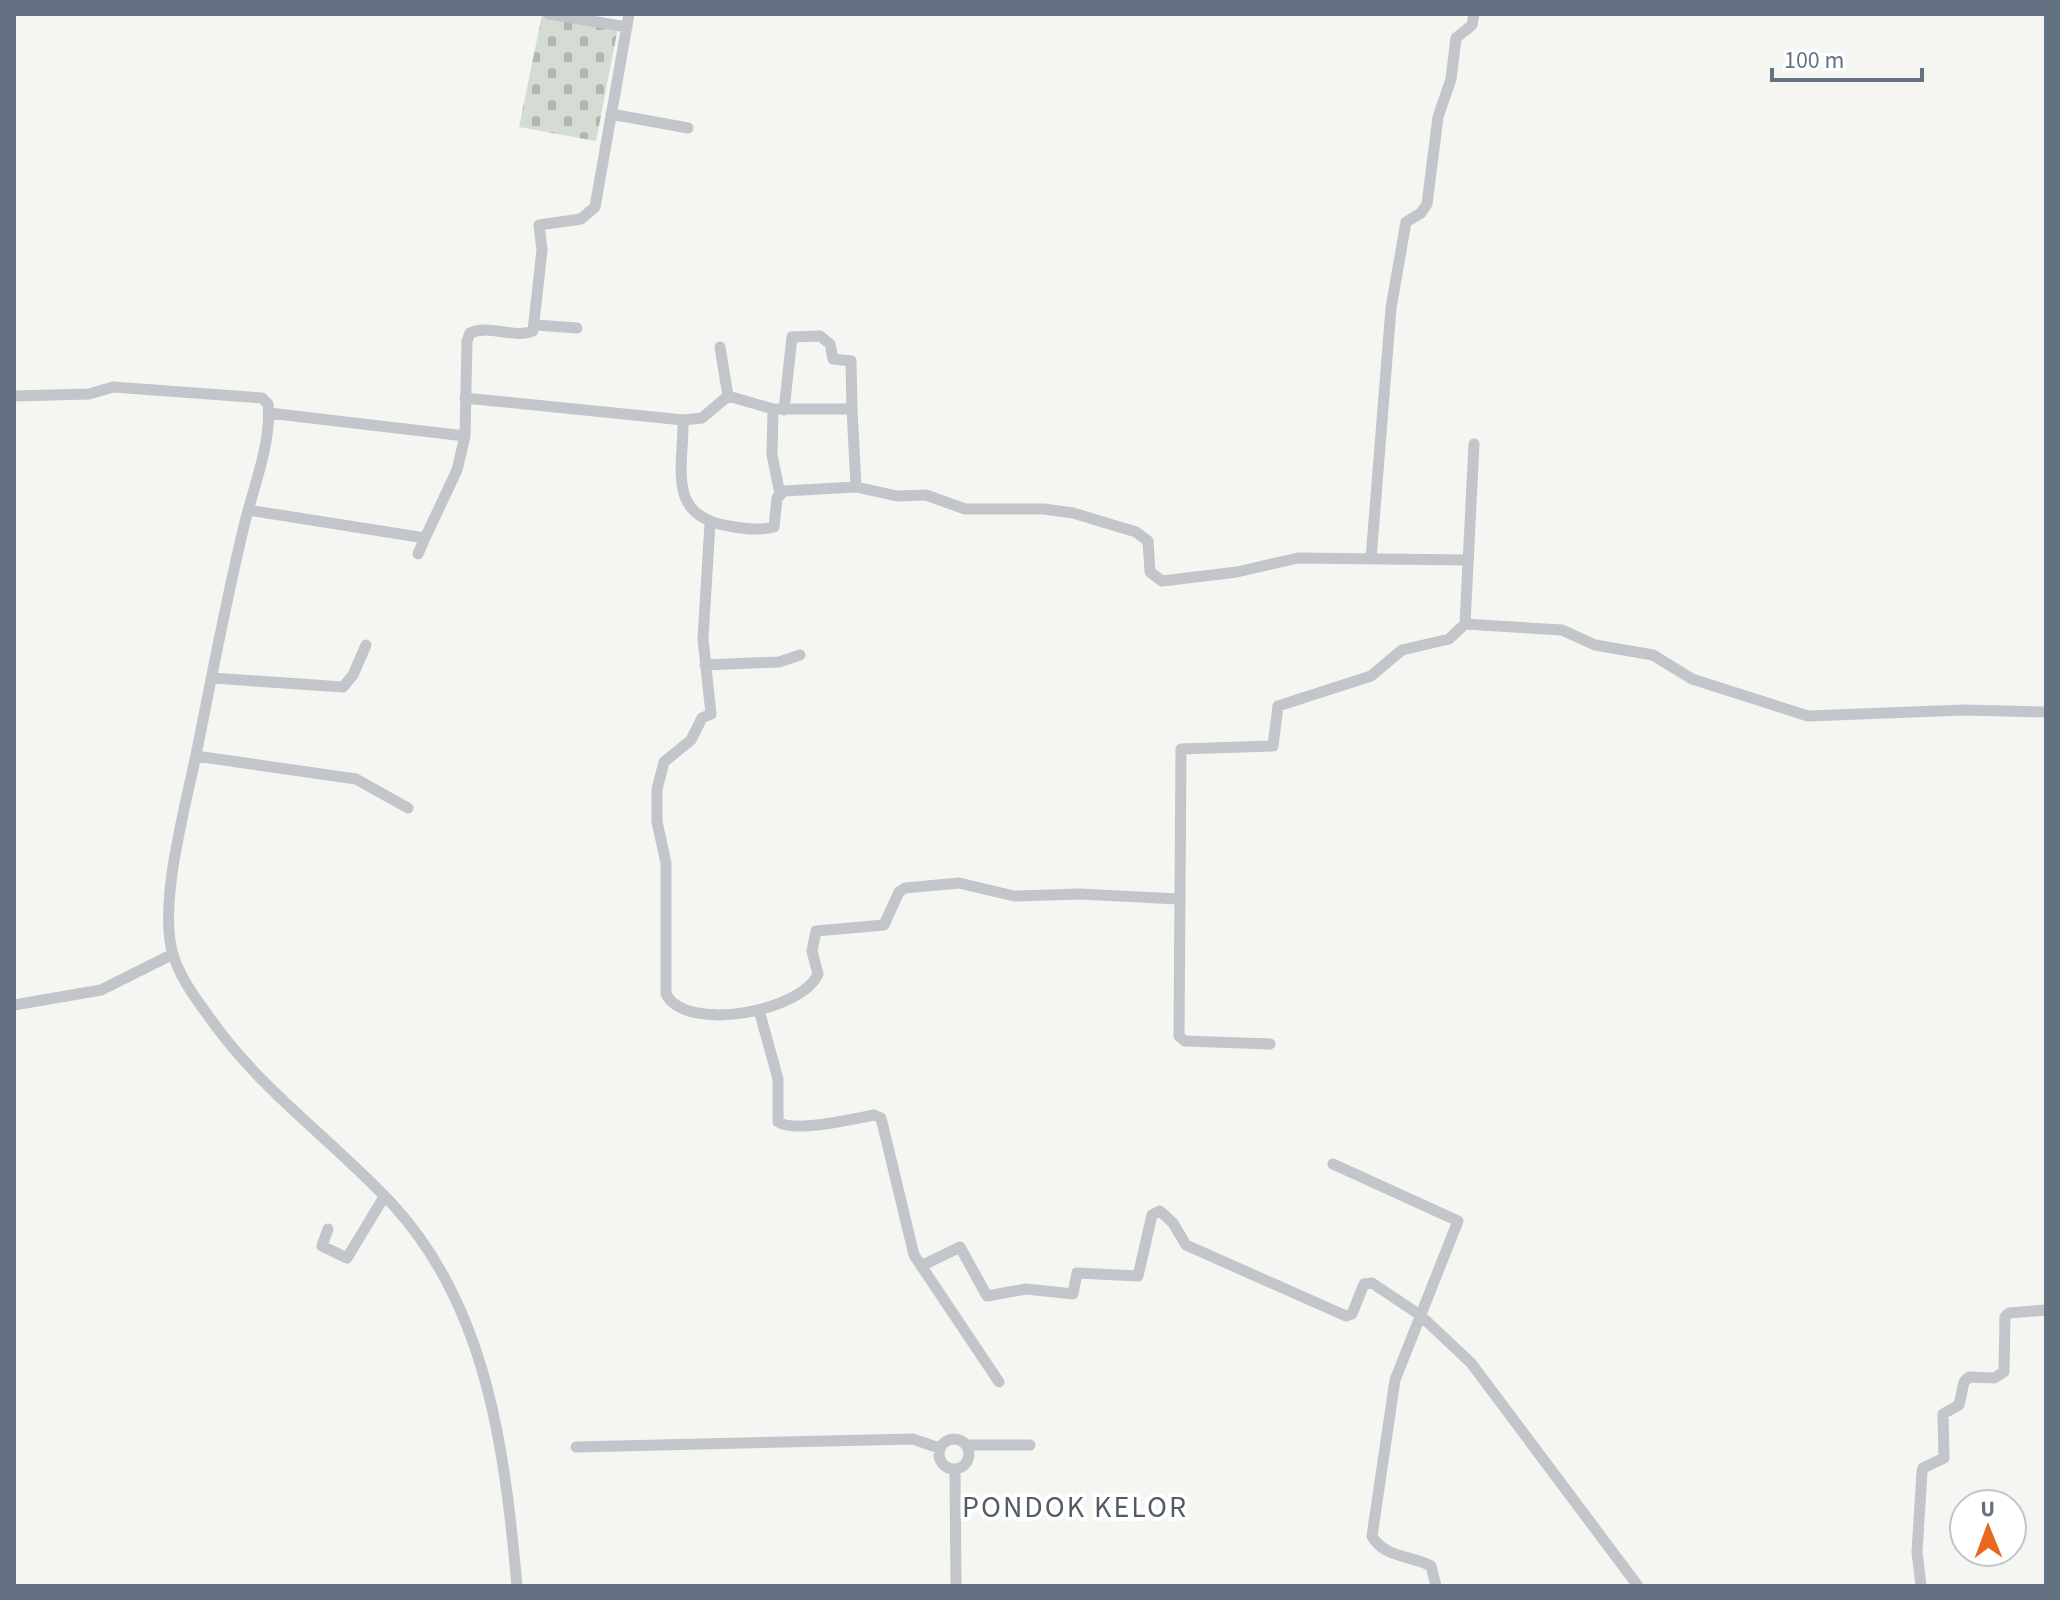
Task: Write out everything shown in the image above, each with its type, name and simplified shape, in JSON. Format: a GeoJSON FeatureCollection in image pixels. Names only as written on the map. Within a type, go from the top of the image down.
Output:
{"type":"FeatureCollection","features":[{"type":"Feature","properties":{"kind":"street"},"geometry":{"type":"LineString","coordinates":[[549,14],[627,27]]}},
{"type":"Feature","properties":{"kind":"street"},"geometry":{"type":"LineString","coordinates":[[418,554],[457,470],[465,436],[467,341],[470,333],[479,329],[530,333],[536,325],[542,250],[539,225],[581,219],[595,207],[629,14]]}},
{"type":"Feature","properties":{"kind":"street"},"geometry":{"type":"LineString","coordinates":[[1371,559],[1395,274],[1406,222],[1421,213],[1427,204],[1438,117],[1451,79],[1456,38],[1472,25],[1474,14]]}},
{"type":"Feature","properties":{"kind":"street"},"geometry":{"type":"LineString","coordinates":[[611,114],[688,128]]}},
{"type":"Feature","properties":{"kind":"street"},"geometry":{"type":"LineString","coordinates":[[536,325],[577,328]]}},
{"type":"Feature","properties":{"kind":"street"},"geometry":{"type":"LineString","coordinates":[[683,420],[682,493],[692,509],[710,523],[748,530],[774,527],[780,494],[772,455],[792,337],[820,336],[830,344],[833,359],[851,361],[856,487]]}},
{"type":"Feature","properties":{"kind":"street"},"geometry":{"type":"LineString","coordinates":[[720,347],[728,396]]}},
{"type":"Feature","properties":{"kind":"street"},"geometry":{"type":"LineString","coordinates":[[14,396],[89,394],[113,387],[262,398],[268,404],[269,413],[196,756],[169,902],[173,954],[187,986],[250,1072],[384,1197],[437,1264],[472,1341],[499,1434],[508,1484],[517,1586]]}},
{"type":"Feature","properties":{"kind":"street"},"geometry":{"type":"LineString","coordinates":[[465,398],[683,420],[702,418],[728,396]]}},
{"type":"Feature","properties":{"kind":"street"},"geometry":{"type":"LineString","coordinates":[[728,396],[778,409],[852,409]]}},
{"type":"Feature","properties":{"kind":"street"},"geometry":{"type":"LineString","coordinates":[[269,413],[465,436]]}},
{"type":"Feature","properties":{"kind":"street"},"geometry":{"type":"LineString","coordinates":[[1270,1044],[1180,1038],[1178,899],[1181,749],[1273,746],[1278,706],[1371,676],[1402,650],[1449,639],[1465,624],[1474,444]]}},
{"type":"Feature","properties":{"kind":"street"},"geometry":{"type":"LineString","coordinates":[[780,494],[784,491],[856,487],[897,496],[926,495],[965,509],[1044,509],[1073,513],[1136,532],[1148,541],[1150,572],[1162,581],[1237,572],[1298,558],[1468,560]]}},
{"type":"Feature","properties":{"kind":"street"},"geometry":{"type":"LineString","coordinates":[[248,510],[425,538]]}},
{"type":"Feature","properties":{"kind":"street"},"geometry":{"type":"LineString","coordinates":[[710,523],[704,584],[705,665],[711,714],[702,718],[691,740],[664,762],[657,789],[657,822],[666,863],[666,994],[681,1011],[702,1014],[759,1010],[796,997],[816,980],[818,970],[812,951],[816,931],[884,925],[899,892],[905,888],[955,883],[1014,896],[1080,894],[1178,899]]}},
{"type":"Feature","properties":{"kind":"street"},"geometry":{"type":"LineString","coordinates":[[1465,624],[1562,630],[1595,645],[1653,655],[1692,679],[1808,716],[1964,710],[2046,712]]}},
{"type":"Feature","properties":{"kind":"street"},"geometry":{"type":"LineString","coordinates":[[212,678],[343,687],[353,675],[366,645]]}},
{"type":"Feature","properties":{"kind":"street"},"geometry":{"type":"LineString","coordinates":[[705,665],[779,662],[800,655]]}},
{"type":"Feature","properties":{"kind":"street"},"geometry":{"type":"LineString","coordinates":[[196,756],[356,779],[408,808]]}},
{"type":"Feature","properties":{"kind":"street"},"geometry":{"type":"LineString","coordinates":[[14,1005],[101,990],[173,954]]}},
{"type":"Feature","properties":{"kind":"street"},"geometry":{"type":"LineString","coordinates":[[759,1010],[778,1079],[778,1122],[785,1127],[874,1115],[881,1118],[906,1230],[921,1266],[999,1382]]}},
{"type":"Feature","properties":{"kind":"street"},"geometry":{"type":"LineString","coordinates":[[1333,1164],[1458,1221],[1395,1380],[1384,1434],[1372,1536],[1378,1547],[1386,1552],[1431,1566],[1436,1586]]}},
{"type":"Feature","properties":{"kind":"street"},"geometry":{"type":"LineString","coordinates":[[328,1229],[322,1246],[347,1258],[384,1197]]}},
{"type":"Feature","properties":{"kind":"street"},"geometry":{"type":"LineString","coordinates":[[921,1266],[960,1247],[987,1296],[1026,1289],[1071,1294],[1076,1273],[1138,1276],[1152,1215],[1160,1211],[1186,1245],[1315,1304],[1350,1316],[1368,1282],[1420,1315],[1471,1363],[1638,1586]]}},
{"type":"Feature","properties":{"kind":"street"},"geometry":{"type":"LineString","coordinates":[[1921,1586],[1917,1552],[1922,1472],[1923,1468],[1944,1458],[1943,1414],[1959,1405],[1964,1382],[1969,1377],[1994,1378],[2004,1372],[2005,1317],[2009,1313],[2046,1310]]}},
{"type":"Feature","properties":{"kind":"street"},"geometry":{"type":"LineString","coordinates":[[576,1447],[913,1439],[939,1448]]}},
{"type":"Feature","properties":{"kind":"street"},"geometry":{"type":"LineString","coordinates":[[967,1445],[969,1456],[964,1465],[955,1470],[944,1467],[938,1458],[939,1448],[947,1440],[958,1439],[967,1445],[1030,1445]]}},
{"type":"Feature","properties":{"kind":"street"},"geometry":{"type":"LineString","coordinates":[[955,1470],[956,1586]]}},
{"type":"Feature","properties":{"kind":"green space"},"geometry":{"type":"Polygon","coordinates":[[[542,15],[618,28],[596,141],[519,127],[542,15]]]}},
{"type":"Feature","properties":{"kind":"district","name":"PONDOK KELOR"},"geometry":{"type":"Point","coordinates":[1075,1507]}}]}
